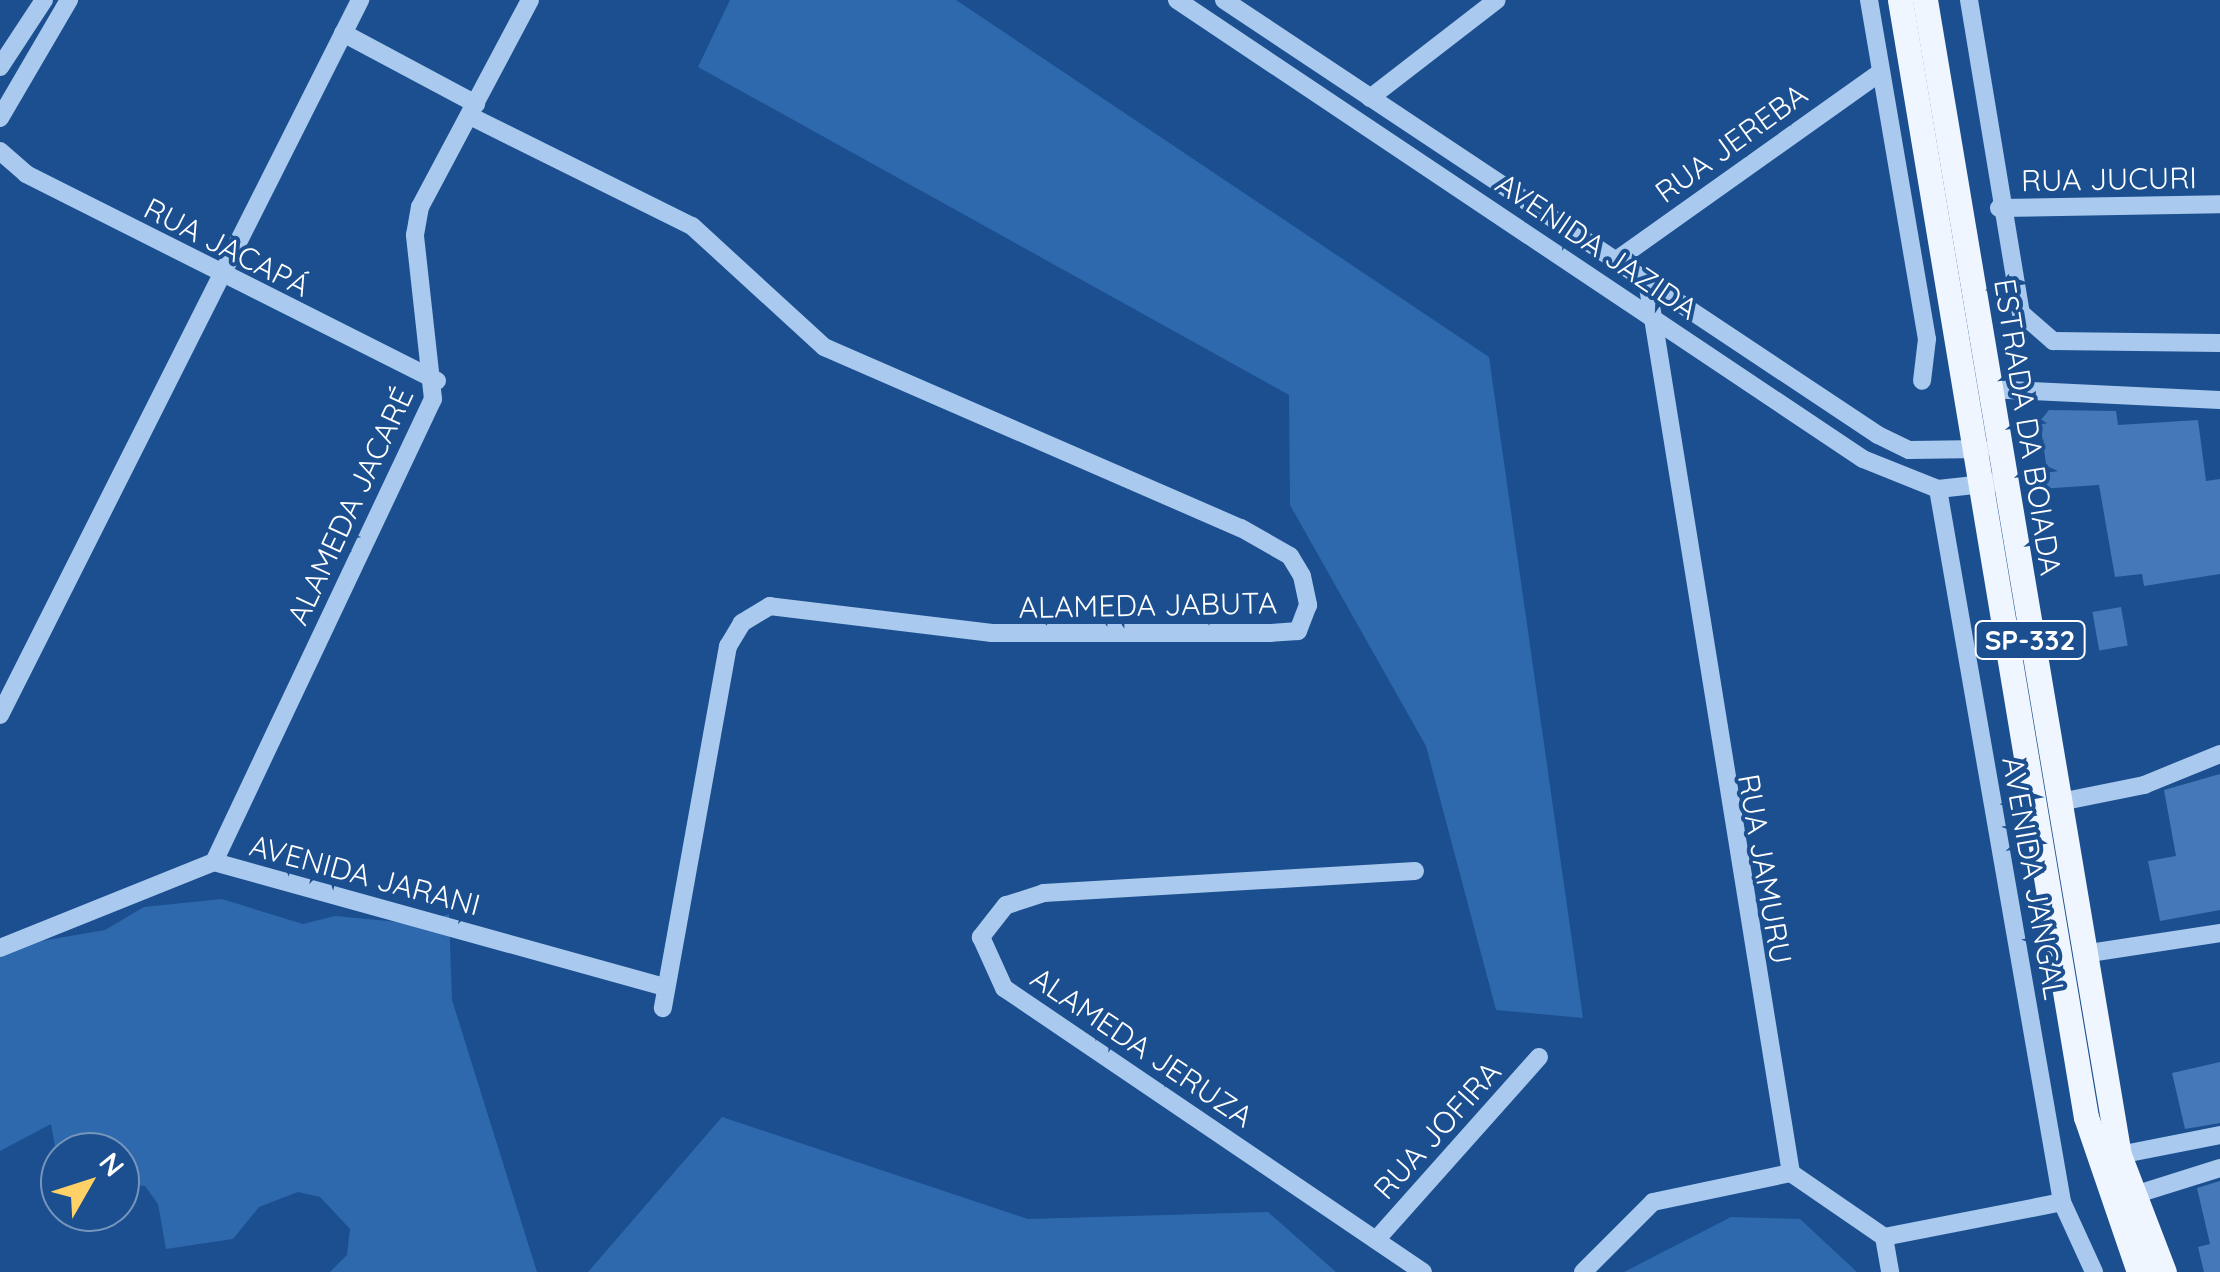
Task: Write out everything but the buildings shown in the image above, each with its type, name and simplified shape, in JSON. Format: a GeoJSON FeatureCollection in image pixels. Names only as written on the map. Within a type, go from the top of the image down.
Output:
{"type":"FeatureCollection","features":[{"type":"Feature","properties":{"kind":"main road","name":"ESTRADA DA BOIADA"},"geometry":{"type":"LineString","coordinates":[[1900,0],[1991,483],[2086,1117],[2109,1205],[2139,1272]]}},
{"type":"Feature","properties":{"kind":"main road","name":"ESTRADA DA BOIADA"},"geometry":{"type":"LineString","coordinates":[[1925,0],[1988,389],[1985,448]]}},
{"type":"Feature","properties":{"kind":"main road","name":"ESTRADA DA BOIADA"},"geometry":{"type":"LineString","coordinates":[[1991,483],[2060,802],[2119,1155],[2131,1196],[2164,1272]]}},
{"type":"Feature","properties":{"kind":"street"},"geometry":{"type":"LineString","coordinates":[[0,68],[44,0]]}},
{"type":"Feature","properties":{"kind":"street"},"geometry":{"type":"LineString","coordinates":[[0,118],[69,0]]}},
{"type":"Feature","properties":{"kind":"street"},"geometry":{"type":"LineString","coordinates":[[0,715],[360,0]]}},
{"type":"Feature","properties":{"kind":"street","name":"ALAMEDA JACARÉ"},"geometry":{"type":"LineString","coordinates":[[214,862],[437,381],[415,235],[530,0]]}},
{"type":"Feature","properties":{"kind":"street","name":"AVENIDA JAZIDA"},"geometry":{"type":"LineString","coordinates":[[1178,0],[1863,459],[1938,489],[1991,483]]}},
{"type":"Feature","properties":{"kind":"street","name":"AVENIDA JAZIDA"},"geometry":{"type":"LineString","coordinates":[[1224,0],[1878,434],[1909,450],[1985,448]]}},
{"type":"Feature","properties":{"kind":"street"},"geometry":{"type":"LineString","coordinates":[[1354,118],[1374,116],[1369,98],[1498,0]]}},
{"type":"Feature","properties":{"kind":"street"},"geometry":{"type":"LineString","coordinates":[[1869,0],[1926,338],[1922,380]]}},
{"type":"Feature","properties":{"kind":"street"},"geometry":{"type":"LineString","coordinates":[[1969,0],[2015,300],[2034,331],[2053,341],[2220,343]]}},
{"type":"Feature","properties":{"kind":"street"},"geometry":{"type":"LineString","coordinates":[[343,33],[473,110]]}},
{"type":"Feature","properties":{"kind":"street","name":"RUA JEREBA"},"geometry":{"type":"LineString","coordinates":[[1615,261],[1881,72]]}},
{"type":"Feature","properties":{"kind":"street","name":"ALAMEDA JABUTA"},"geometry":{"type":"LineString","coordinates":[[473,110],[692,226],[824,347],[1241,528],[1290,556],[1302,576],[1308,605],[1298,631],[992,633],[770,606],[742,623],[728,646],[662,1008]]}},
{"type":"Feature","properties":{"kind":"street","name":"RUA JACAPÁ"},"geometry":{"type":"LineString","coordinates":[[0,151],[26,174],[219,276],[437,381]]}},
{"type":"Feature","properties":{"kind":"street","name":"RUA JUCURI"},"geometry":{"type":"LineString","coordinates":[[1999,208],[2220,204]]}},
{"type":"Feature","properties":{"kind":"street","name":"RUA JAMURU"},"geometry":{"type":"LineString","coordinates":[[1647,281],[1649,313],[1791,1173]]}},
{"type":"Feature","properties":{"kind":"street"},"geometry":{"type":"LineString","coordinates":[[1988,389],[2220,400]]}},
{"type":"Feature","properties":{"kind":"street","name":"AVENIDA JANGAL"},"geometry":{"type":"LineString","coordinates":[[1938,489],[2062,1202],[2094,1272]]}},
{"type":"Feature","properties":{"kind":"street"},"geometry":{"type":"LineString","coordinates":[[2060,802],[2144,786],[2220,754]]}},
{"type":"Feature","properties":{"kind":"street","name":"AVENIDA JARANI"},"geometry":{"type":"LineString","coordinates":[[0,948],[214,862],[665,987]]}},
{"type":"Feature","properties":{"kind":"street","name":"ALAMEDA JERUZA"},"geometry":{"type":"LineString","coordinates":[[1415,871],[1044,892],[1006,905],[981,937],[1004,988],[1423,1272]]}},
{"type":"Feature","properties":{"kind":"street"},"geometry":{"type":"LineString","coordinates":[[2083,954],[2220,933]]}},
{"type":"Feature","properties":{"kind":"street","name":"RUA JOFIRA"},"geometry":{"type":"LineString","coordinates":[[1376,1240],[1539,1057]]}},
{"type":"Feature","properties":{"kind":"street"},"geometry":{"type":"LineString","coordinates":[[2119,1155],[2220,1135]]}},
{"type":"Feature","properties":{"kind":"street"},"geometry":{"type":"LineString","coordinates":[[2131,1196],[2220,1168]]}},
{"type":"Feature","properties":{"kind":"street"},"geometry":{"type":"LineString","coordinates":[[1583,1272],[1652,1202],[1791,1173],[1884,1238],[1890,1272]]}},
{"type":"Feature","properties":{"kind":"street"},"geometry":{"type":"LineString","coordinates":[[1884,1238],[2062,1202]]}},
{"type":"Feature","properties":{"kind":"shaded area"},"geometry":{"type":"Polygon","coordinates":[[[730,0],[956,0],[1489,357],[1583,1018],[1496,1010],[1426,746],[1290,505],[1289,395],[698,67],[730,0]]]}},
{"type":"Feature","properties":{"kind":"shaded area"},"geometry":{"type":"Polygon","coordinates":[[[222,899],[303,924],[335,916],[419,924],[449,914],[452,1000],[537,1272],[330,1272],[347,1255],[350,1229],[320,1197],[298,1192],[259,1207],[233,1239],[166,1249],[158,1204],[145,1186],[140,1186],[140,1132],[52,1132],[51,1124],[0,1151],[0,948],[105,930],[144,907],[222,899]]]}},
{"type":"Feature","properties":{"kind":"shaded area"},"geometry":{"type":"Polygon","coordinates":[[[722,1117],[1028,1219],[1268,1212],[1336,1272],[588,1272],[722,1117]]]}},
{"type":"Feature","properties":{"kind":"shaded area"},"geometry":{"type":"Polygon","coordinates":[[[1731,1217],[1800,1219],[1857,1272],[1624,1272],[1731,1217]]]}}]}
